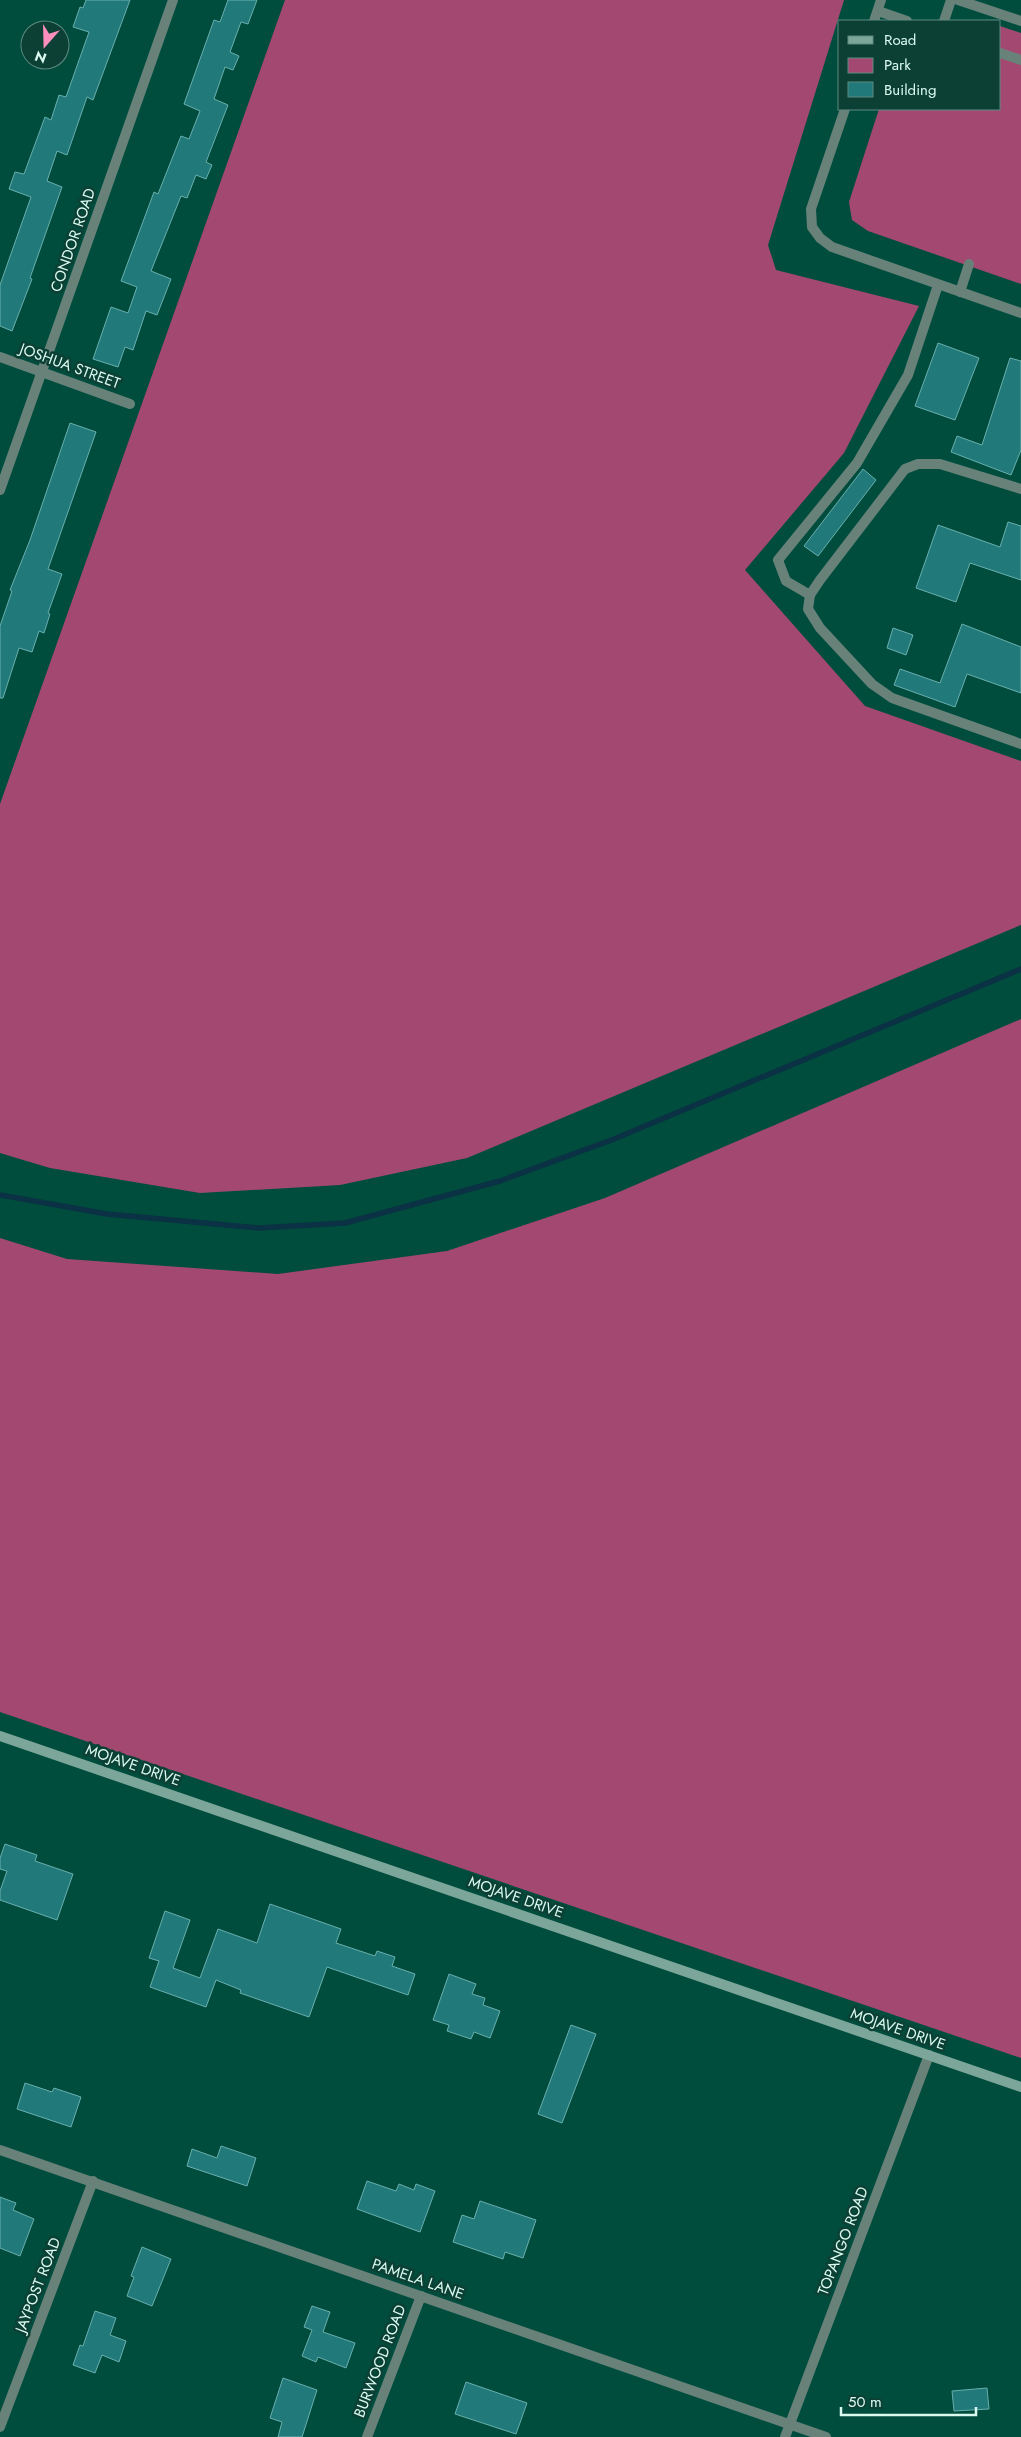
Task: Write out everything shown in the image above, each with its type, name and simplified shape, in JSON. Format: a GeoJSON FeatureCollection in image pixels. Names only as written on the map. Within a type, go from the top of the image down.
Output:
{"type":"FeatureCollection","features":[{"type":"Feature","properties":{"kind":"main road","name":"MOJAVE DRIVE"},"geometry":{"type":"LineString","coordinates":[[0,1736],[1021,2087]]}},
{"type":"Feature","properties":{"kind":"street","name":"CONDOR ROAD"},"geometry":{"type":"LineString","coordinates":[[0,490],[174,0]]}},
{"type":"Feature","properties":{"kind":"street"},"geometry":{"type":"LineString","coordinates":[[874,20],[881,0]]}},
{"type":"Feature","properties":{"kind":"street"},"geometry":{"type":"LineString","coordinates":[[944,20],[951,0]]}},
{"type":"Feature","properties":{"kind":"street"},"geometry":{"type":"LineString","coordinates":[[958,0],[1021,21]]}},
{"type":"Feature","properties":{"kind":"street"},"geometry":{"type":"LineString","coordinates":[[878,11],[904,20]]}},
{"type":"Feature","properties":{"kind":"street"},"geometry":{"type":"LineString","coordinates":[[1001,53],[1021,60]]}},
{"type":"Feature","properties":{"kind":"street"},"geometry":{"type":"LineString","coordinates":[[845,110],[811,209],[812,227],[820,238],[832,247],[1021,313]]}},
{"type":"Feature","properties":{"kind":"street"},"geometry":{"type":"LineString","coordinates":[[960,292],[970,264]]}},
{"type":"Feature","properties":{"kind":"street"},"geometry":{"type":"LineString","coordinates":[[810,595],[786,581],[778,560],[857,463],[908,375],[938,285]]}},
{"type":"Feature","properties":{"kind":"street","name":"JOSHUA STREET"},"geometry":{"type":"LineString","coordinates":[[0,357],[130,404]]}},
{"type":"Feature","properties":{"kind":"street"},"geometry":{"type":"LineString","coordinates":[[1021,489],[940,464],[918,464],[905,469],[810,595],[808,608],[820,628],[872,684],[892,698],[1021,744]]}},
{"type":"Feature","properties":{"kind":"street","name":"TOPANGO ROAD"},"geometry":{"type":"LineString","coordinates":[[785,2437],[929,2056]]}},
{"type":"Feature","properties":{"kind":"street","name":"PAMELA LANE"},"geometry":{"type":"LineString","coordinates":[[0,2150],[826,2437]]}},
{"type":"Feature","properties":{"kind":"street","name":"JAYPOST ROAD"},"geometry":{"type":"LineString","coordinates":[[0,2427],[93,2181]]}},
{"type":"Feature","properties":{"kind":"street","name":"BURWOOD ROAD"},"geometry":{"type":"LineString","coordinates":[[367,2437],[421,2296]]}},
{"type":"Feature","properties":{"kind":"green space"},"geometry":{"type":"Polygon","coordinates":[[[285,0],[844,0],[768,245],[776,270],[919,306],[844,453],[745,570],[865,706],[1021,761],[1021,925],[467,1158],[340,1185],[200,1193],[50,1168],[0,1153],[0,804],[285,0]]]}},
{"type":"Feature","properties":{"kind":"green space"},"geometry":{"type":"Polygon","coordinates":[[[1001,26],[1021,33],[1021,284],[868,231],[852,220],[849,202],[879,110],[1001,110],[1001,26]]]}},
{"type":"Feature","properties":{"kind":"green space"},"geometry":{"type":"Polygon","coordinates":[[[1021,1019],[1021,2058],[0,1712],[0,1238],[67,1259],[278,1274],[447,1251],[605,1198],[1021,1019]]]}},
{"type":"Feature","properties":{"kind":"building"},"geometry":{"type":"Polygon","coordinates":[[[86,0],[130,0],[93,100],[87,97],[67,155],[57,151],[47,181],[62,187],[30,278],[32,279],[12,331],[0,326],[0,285],[31,197],[9,189],[15,172],[24,174],[45,117],[51,120],[59,95],[66,97],[89,32],[73,27],[80,7],[83,8],[86,0]]]}},
{"type":"Feature","properties":{"kind":"building"},"geometry":{"type":"Polygon","coordinates":[[[228,0],[257,0],[248,24],[241,22],[230,52],[239,56],[233,70],[225,67],[214,99],[228,105],[206,162],[212,165],[206,179],[196,175],[187,198],[181,196],[151,271],[171,279],[157,315],[146,311],[133,350],[125,347],[118,367],[93,359],[111,307],[128,313],[137,287],[121,281],[154,192],[158,194],[181,136],[189,139],[200,111],[184,104],[214,20],[220,22],[228,0]]]}},
{"type":"Feature","properties":{"kind":"building"},"geometry":{"type":"Polygon","coordinates":[[[938,343],[979,358],[955,420],[915,406],[938,343]]]}},
{"type":"Feature","properties":{"kind":"building"},"geometry":{"type":"Polygon","coordinates":[[[1010,358],[1021,361],[1021,450],[1011,475],[951,452],[957,436],[982,445],[1010,358]]]}},
{"type":"Feature","properties":{"kind":"building"},"geometry":{"type":"Polygon","coordinates":[[[70,423],[96,432],[48,569],[62,574],[48,613],[50,614],[44,633],[39,631],[32,652],[19,648],[3,698],[0,698],[0,626],[12,591],[10,590],[30,540],[70,423]]]}},
{"type":"Feature","properties":{"kind":"building"},"geometry":{"type":"Polygon","coordinates":[[[863,469],[876,480],[818,556],[804,546],[863,469]]]}},
{"type":"Feature","properties":{"kind":"building"},"geometry":{"type":"Polygon","coordinates":[[[1008,522],[1021,526],[1021,580],[970,563],[956,602],[916,588],[938,525],[1000,547],[1008,522]]]}},
{"type":"Feature","properties":{"kind":"building"},"geometry":{"type":"Polygon","coordinates":[[[962,624],[1021,647],[1021,693],[967,674],[955,707],[894,685],[900,669],[940,683],[962,624]]]}},
{"type":"Feature","properties":{"kind":"building"},"geometry":{"type":"Polygon","coordinates":[[[893,628],[913,635],[906,655],[887,648],[893,628]]]}},
{"type":"Feature","properties":{"kind":"building"},"geometry":{"type":"Polygon","coordinates":[[[5,1844],[37,1855],[35,1861],[73,1874],[57,1920],[0,1900],[0,1891],[7,1871],[0,1869],[0,1858],[5,1844]]]}},
{"type":"Feature","properties":{"kind":"building"},"geometry":{"type":"Polygon","coordinates":[[[270,1904],[341,1929],[336,1943],[375,1956],[377,1951],[395,1957],[392,1966],[415,1974],[408,1995],[327,1967],[309,2017],[240,1993],[241,1990],[216,1980],[206,2007],[150,1987],[159,1961],[149,1958],[165,1911],[190,1920],[173,1968],[200,1978],[218,1929],[257,1943],[270,1904]]]}},
{"type":"Feature","properties":{"kind":"building"},"geometry":{"type":"Polygon","coordinates":[[[449,1974],[476,1984],[472,1994],[485,1998],[483,2005],[500,2011],[490,2038],[474,2032],[471,2039],[447,2031],[449,2025],[433,2020],[449,1974]]]}},
{"type":"Feature","properties":{"kind":"building"},"geometry":{"type":"Polygon","coordinates":[[[571,2025],[596,2034],[562,2123],[538,2114],[571,2025]]]}},
{"type":"Feature","properties":{"kind":"building"},"geometry":{"type":"Polygon","coordinates":[[[25,2083],[52,2092],[54,2088],[81,2097],[71,2127],[17,2109],[25,2083]]]}},
{"type":"Feature","properties":{"kind":"building"},"geometry":{"type":"Polygon","coordinates":[[[221,2146],[256,2158],[247,2186],[187,2166],[192,2149],[217,2158],[221,2146]]]}},
{"type":"Feature","properties":{"kind":"building"},"geometry":{"type":"Polygon","coordinates":[[[367,2181],[396,2191],[399,2184],[414,2190],[416,2184],[435,2191],[420,2232],[357,2209],[367,2181]]]}},
{"type":"Feature","properties":{"kind":"building"},"geometry":{"type":"Polygon","coordinates":[[[0,2197],[16,2203],[13,2210],[34,2219],[20,2256],[0,2248],[0,2197]]]}},
{"type":"Feature","properties":{"kind":"building"},"geometry":{"type":"Polygon","coordinates":[[[480,2201],[536,2220],[523,2258],[505,2252],[503,2259],[453,2242],[462,2215],[474,2219],[480,2201]]]}},
{"type":"Feature","properties":{"kind":"building"},"geometry":{"type":"Polygon","coordinates":[[[142,2247],[171,2259],[152,2306],[127,2296],[134,2277],[131,2276],[142,2247]]]}},
{"type":"Feature","properties":{"kind":"building"},"geometry":{"type":"Polygon","coordinates":[[[312,2306],[330,2312],[323,2332],[355,2343],[346,2368],[318,2357],[316,2362],[302,2356],[312,2330],[304,2327],[312,2306]]]}},
{"type":"Feature","properties":{"kind":"building"},"geometry":{"type":"Polygon","coordinates":[[[95,2311],[116,2318],[110,2335],[126,2341],[119,2362],[102,2355],[95,2373],[73,2365],[80,2345],[83,2346],[95,2311]]]}},
{"type":"Feature","properties":{"kind":"building"},"geometry":{"type":"Polygon","coordinates":[[[283,2378],[317,2390],[302,2437],[278,2437],[282,2422],[270,2418],[283,2378]]]}},
{"type":"Feature","properties":{"kind":"building"},"geometry":{"type":"Polygon","coordinates":[[[466,2382],[527,2403],[516,2434],[455,2414],[466,2382]]]}},
{"type":"Feature","properties":{"kind":"building"},"geometry":{"type":"Polygon","coordinates":[[[987,2388],[989,2409],[954,2411],[952,2391],[987,2388]]]}},
{"type":"Feature","properties":{"kind":"waterway"},"geometry":{"type":"LineString","coordinates":[[0,1195],[107,1214],[258,1228],[345,1223],[500,1181],[614,1139],[1021,969]]}}]}
